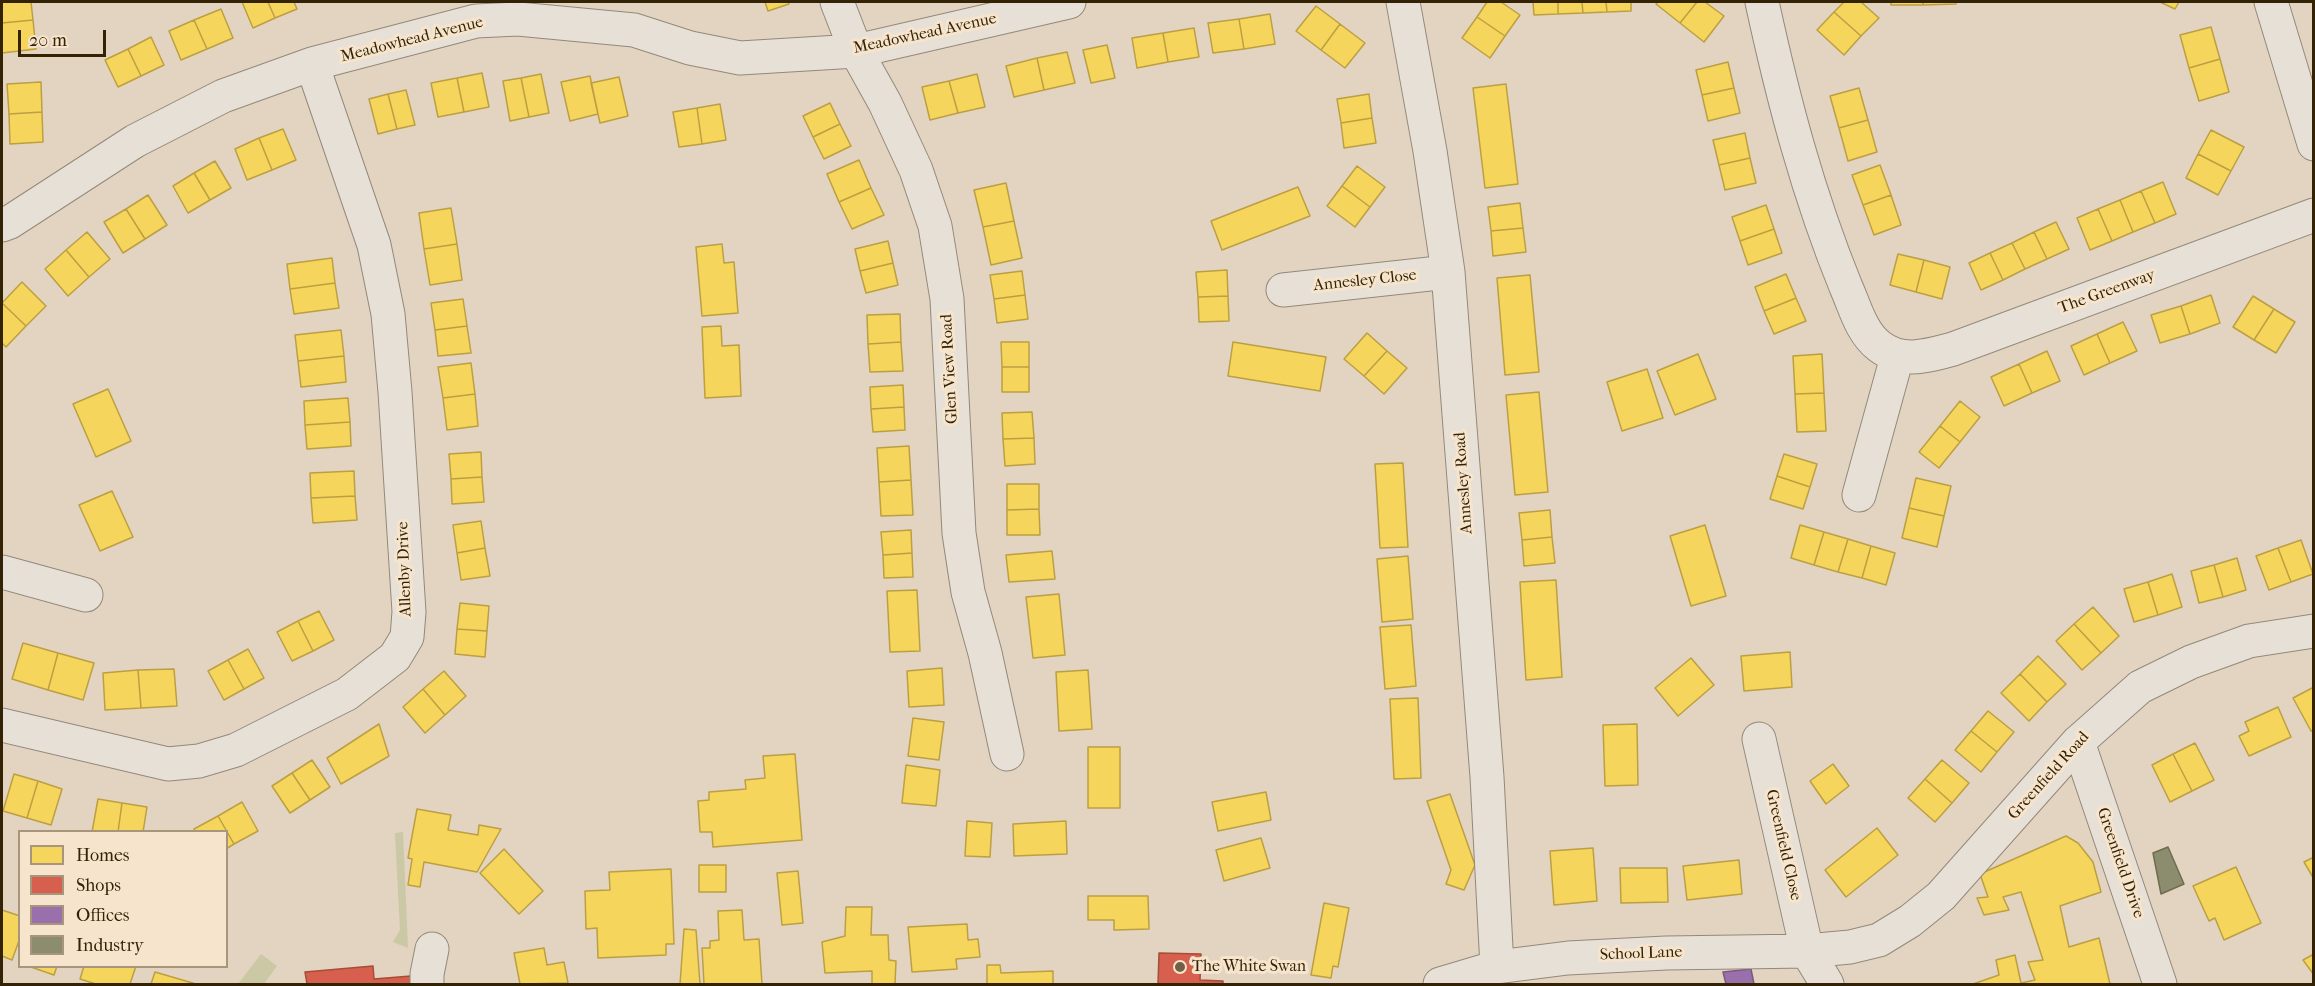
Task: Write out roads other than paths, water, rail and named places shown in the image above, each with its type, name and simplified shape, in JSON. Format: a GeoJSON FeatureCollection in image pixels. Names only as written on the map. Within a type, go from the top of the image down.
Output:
{"type":"FeatureCollection","features":[{"type":"Feature","properties":{"kind":"street","name":"Glen View Road"},"geometry":{"type":"LineString","coordinates":[[837,2],[855,51],[885,103],[907,151],[935,226],[947,299],[959,532],[968,592],[988,664],[1007,754]]}},
{"type":"Feature","properties":{"kind":"street","name":"Meadowhead Avenue"},"geometry":{"type":"LineString","coordinates":[[2,225],[135,141],[223,96],[474,11],[518,19],[634,30],[690,48],[740,58],[855,51],[1070,2]]}},
{"type":"Feature","properties":{"kind":"street","name":"Annesley Road"},"geometry":{"type":"LineString","coordinates":[[1403,2],[1430,151],[1448,272],[1487,777],[1497,967]]}},
{"type":"Feature","properties":{"kind":"street"},"geometry":{"type":"LineString","coordinates":[[1762,2],[1784,101],[1823,230],[1864,330],[1878,345],[1897,357],[1859,495]]}},
{"type":"Feature","properties":{"kind":"street"},"geometry":{"type":"LineString","coordinates":[[2271,2],[2313,144]]}},
{"type":"Feature","properties":{"kind":"street","name":"Allenby Drive"},"geometry":{"type":"LineString","coordinates":[[2,725],[168,764],[199,761],[236,750],[347,694],[395,657],[406,637],[408,601],[388,314],[374,244],[312,64]]}},
{"type":"Feature","properties":{"kind":"street","name":"The Greenway"},"geometry":{"type":"LineString","coordinates":[[1897,357],[1922,357],[1953,349],[2313,215]]}},
{"type":"Feature","properties":{"kind":"street","name":"Annesley Close"},"geometry":{"type":"LineString","coordinates":[[1283,290],[1448,272]]}},
{"type":"Feature","properties":{"kind":"street"},"geometry":{"type":"LineString","coordinates":[[2,572],[86,595]]}},
{"type":"Feature","properties":{"kind":"street","name":"Greenfield Road"},"geometry":{"type":"LineString","coordinates":[[1808,951],[1850,947],[1879,939],[1910,921],[1941,896],[2078,742],[2140,687],[2191,662],[2248,641],[2313,631]]}},
{"type":"Feature","properties":{"kind":"street","name":"Greenfield Close"},"geometry":{"type":"LineString","coordinates":[[1759,739],[1808,951]]}},
{"type":"Feature","properties":{"kind":"street","name":"Greenfield Drive"},"geometry":{"type":"LineString","coordinates":[[2078,742],[2160,984]]}},
{"type":"Feature","properties":{"kind":"street"},"geometry":{"type":"LineString","coordinates":[[427,984],[432,949]]}},
{"type":"Feature","properties":{"kind":"street"},"geometry":{"type":"LineString","coordinates":[[1808,951],[1827,984]]}},
{"type":"Feature","properties":{"kind":"street","name":"School Lane"},"geometry":{"type":"LineString","coordinates":[[1440,984],[1497,967],[1568,958],[1808,951]]}},
{"type":"Feature","properties":{"kind":"place","name":"The White Swan"},"geometry":{"type":"Point","coordinates":[1180,967]}}]}
